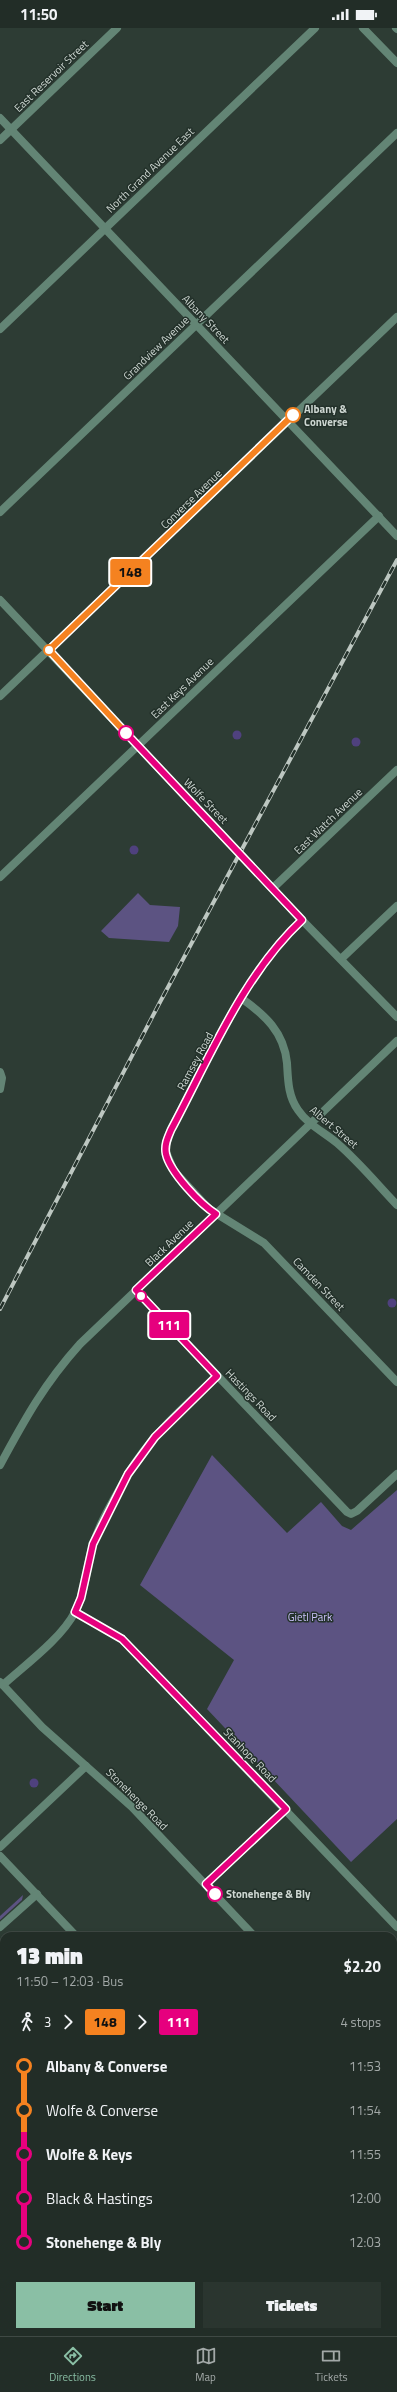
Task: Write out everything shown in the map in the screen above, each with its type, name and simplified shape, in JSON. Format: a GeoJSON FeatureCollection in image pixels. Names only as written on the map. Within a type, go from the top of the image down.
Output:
{"type":"FeatureCollection","features":[{"type":"Feature","properties":{"kind":"street","name":"East Reservoir Street"},"geometry":{"type":"LineString","coordinates":[[0,140],[117,28]]}},
{"type":"Feature","properties":{"kind":"street","name":"North Grand Avenue East"},"geometry":{"type":"LineString","coordinates":[[0,329],[315,28]]}},
{"type":"Feature","properties":{"kind":"street"},"geometry":{"type":"LineString","coordinates":[[363,28],[397,63]]}},
{"type":"Feature","properties":{"kind":"street","name":"Albany Street"},"geometry":{"type":"LineString","coordinates":[[0,118],[397,536]]}},
{"type":"Feature","properties":{"kind":"street","name":"Grandview Avenue"},"geometry":{"type":"LineString","coordinates":[[0,512],[397,133]]}},
{"type":"Feature","properties":{"kind":"street","name":"Converse Avenue"},"geometry":{"type":"LineString","coordinates":[[0,696],[397,317]]}},
{"type":"Feature","properties":{"kind":"street","name":"East Keys Avenue"},"geometry":{"type":"LineString","coordinates":[[0,877],[379,516]]}},
{"type":"Feature","properties":{"kind":"street","name":"Wolfe Street"},"geometry":{"type":"LineString","coordinates":[[0,600],[49,650],[302,920],[397,1017]]}},
{"type":"Feature","properties":{"kind":"street","name":"East Watch Avenue"},"geometry":{"type":"LineString","coordinates":[[273,888],[397,770]]}},
{"type":"Feature","properties":{"kind":"street"},"geometry":{"type":"LineString","coordinates":[[341,959],[397,906]]}},
{"type":"Feature","properties":{"kind":"street","name":"Ramsey Road"},"geometry":{"type":"LineString","coordinates":[[216,1214],[208,1208],[174,1171],[166,1152],[166,1143],[171,1130],[241,998],[269,956],[302,920]]}},
{"type":"Feature","properties":{"kind":"street","name":"Albert Street"},"geometry":{"type":"LineString","coordinates":[[241,998],[267,1018],[280,1035],[287,1062],[290,1093],[299,1111],[310,1124],[346,1151],[397,1204]]}},
{"type":"Feature","properties":{"kind":"street","name":"Black Avenue"},"geometry":{"type":"LineString","coordinates":[[0,1465],[37,1397],[58,1368],[136,1290],[397,1040]]}},
{"type":"Feature","properties":{"kind":"street"},"geometry":{"type":"LineString","coordinates":[[0,1089],[1,1075]]}},
{"type":"Feature","properties":{"kind":"street","name":"Camden Street"},"geometry":{"type":"LineString","coordinates":[[216,1214],[264,1243],[397,1382]]}},
{"type":"Feature","properties":{"kind":"street","name":"Hastings Road"},"geometry":{"type":"LineString","coordinates":[[136,1290],[342,1507],[351,1514],[397,1474]]}},
{"type":"Feature","properties":{"kind":"street"},"geometry":{"type":"LineString","coordinates":[[2,1684],[59,1633],[75,1612],[81,1598],[93,1544],[128,1474],[155,1437],[217,1376]]}},
{"type":"Feature","properties":{"kind":"street","name":"Stanhope Road"},"geometry":{"type":"LineString","coordinates":[[75,1612],[122,1639],[286,1809],[397,1927]]}},
{"type":"Feature","properties":{"kind":"street","name":"Stonehenge Road"},"geometry":{"type":"LineString","coordinates":[[2,1684],[42,1727],[115,1790],[250,1932]]}},
{"type":"Feature","properties":{"kind":"street"},"geometry":{"type":"LineString","coordinates":[[0,1847],[86,1766]]}},
{"type":"Feature","properties":{"kind":"street"},"geometry":{"type":"LineString","coordinates":[[206,1884],[286,1809]]}},
{"type":"Feature","properties":{"kind":"street"},"geometry":{"type":"LineString","coordinates":[[0,1856],[72,1932]]}},
{"type":"Feature","properties":{"kind":"street"},"geometry":{"type":"LineString","coordinates":[[0,1927],[37,1894]]}},
{"type":"Feature","properties":{"kind":"green space"},"geometry":{"type":"Polygon","coordinates":[[[138,893],[150,905],[180,907],[178,926],[169,942],[109,938],[101,931],[138,893]]]}},
{"type":"Feature","properties":{"kind":"green space","name":"Gietl Park"},"geometry":{"type":"Polygon","coordinates":[[[212,1455],[287,1533],[321,1502],[342,1526],[351,1530],[397,1490],[397,1819],[351,1862],[207,1709],[234,1660],[140,1585],[212,1455]]]}},
{"type":"Feature","properties":{"kind":"green space"},"geometry":{"type":"Polygon","coordinates":[[[23,1895],[22,1900],[0,1920],[0,1916],[23,1895]]]}},
{"type":"Feature","properties":{"kind":"shaded area"},"geometry":{"type":"Polygon","coordinates":[[[237,730],[242,735],[237,740],[232,735],[237,730]]]}},
{"type":"Feature","properties":{"kind":"shaded area"},"geometry":{"type":"Polygon","coordinates":[[[356,737],[361,742],[356,747],[351,742],[356,737]]]}},
{"type":"Feature","properties":{"kind":"shaded area"},"geometry":{"type":"Polygon","coordinates":[[[134,845],[139,850],[134,855],[129,850],[134,845]]]}},
{"type":"Feature","properties":{"kind":"shaded area"},"geometry":{"type":"Polygon","coordinates":[[[392,1298],[397,1303],[392,1308],[387,1303],[392,1298]]]}},
{"type":"Feature","properties":{"kind":"shaded area"},"geometry":{"type":"Polygon","coordinates":[[[32,1779],[36,1779],[38,1783],[36,1787],[32,1787],[30,1785],[30,1781],[32,1779]]]}},
{"type":"Feature","properties":{"kind":"railway"},"geometry":{"type":"LineString","coordinates":[[0,1309],[159,1004],[397,560]]}},
{"type":"Feature","properties":{"kind":"bus line","name":"148"},"geometry":{"type":"LineString","coordinates":[[126,733],[49,650],[293,415]]}},
{"type":"Feature","properties":{"kind":"bus line","name":"111"},"geometry":{"type":"LineString","coordinates":[[126,733],[302,920],[285,936],[253,978],[171,1130],[166,1143],[168,1162],[174,1171],[208,1208],[216,1214],[136,1290],[217,1376],[155,1437],[141,1453],[128,1474],[93,1544],[81,1598],[75,1612],[122,1639],[169,1685],[286,1809],[206,1884],[215,1894]]}},
{"type":"Feature","properties":{"kind":"place","name":"Albany & Converse"},"geometry":{"type":"Point","coordinates":[293,415]}},
{"type":"Feature","properties":{"kind":"place","name":"Stonehenge & Bly"},"geometry":{"type":"Point","coordinates":[215,1894]}}]}
